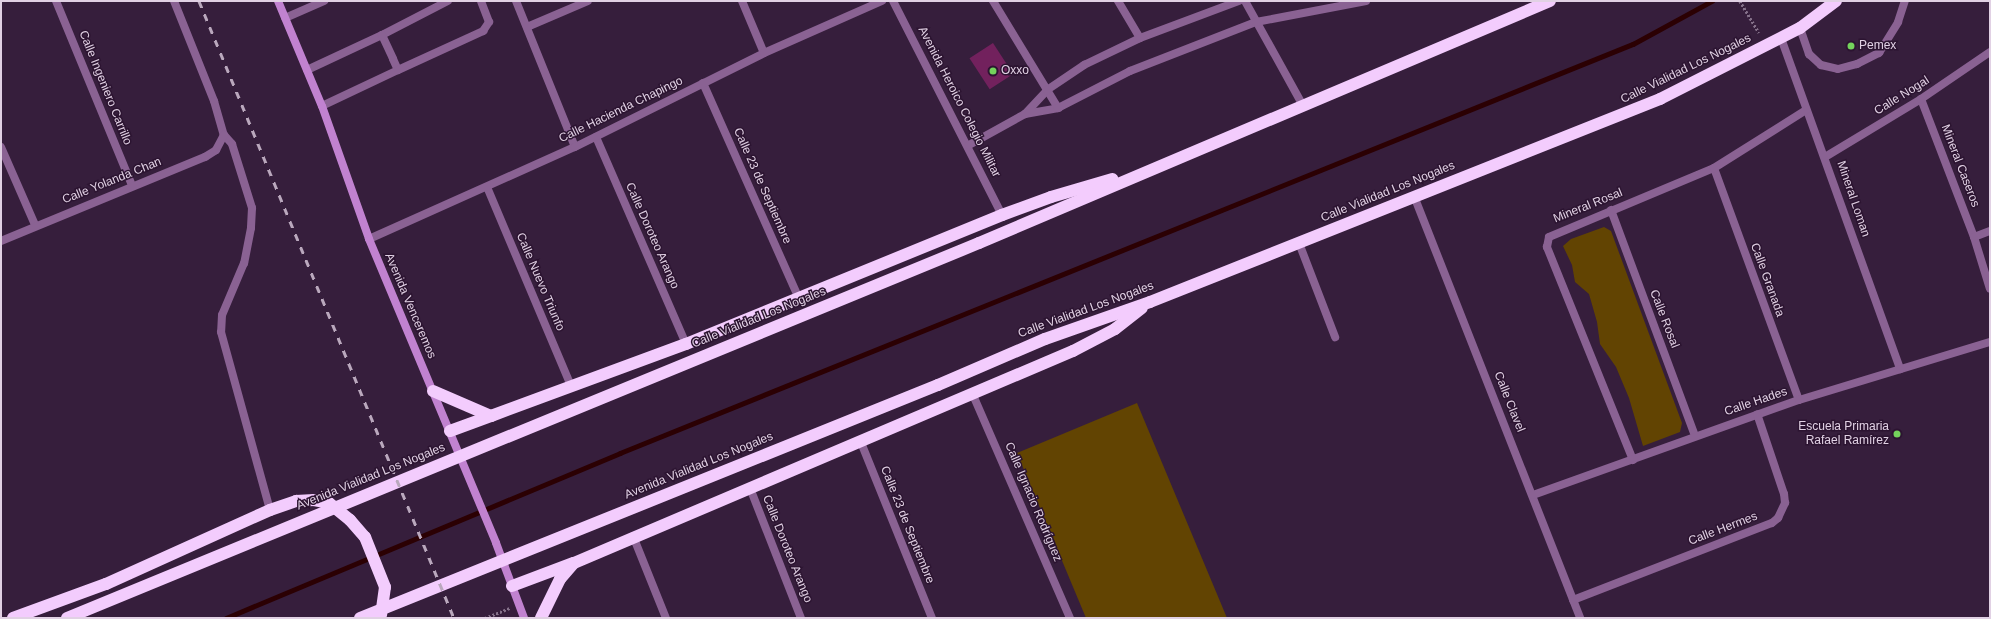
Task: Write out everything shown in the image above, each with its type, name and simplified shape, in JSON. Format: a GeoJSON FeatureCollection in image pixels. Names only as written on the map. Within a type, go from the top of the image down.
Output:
{"type":"FeatureCollection","features":[{"type":"Feature","properties":{"kind":"highway","name":"Calle Vialidad Los Nogales"},"geometry":{"type":"LineString","coordinates":[[686,363],[1150,170],[1302,104],[1550,1]]}},
{"type":"Feature","properties":{"kind":"highway","name":"Calle Vialidad Los Nogales"},"geometry":{"type":"LineString","coordinates":[[938,385],[1045,339],[1150,302],[1414,196],[1567,138],[1660,99],[1800,28],[1836,1]]}},
{"type":"Feature","properties":{"kind":"highway"},"geometry":{"type":"LineString","coordinates":[[450,431],[686,344],[1002,215],[1050,197],[1150,170]]}},
{"type":"Feature","properties":{"kind":"highway"},"geometry":{"type":"LineString","coordinates":[[512,586],[574,563],[633,536],[750,488],[860,440],[973,395],[1094,342],[1116,329],[1150,302]]}},
{"type":"Feature","properties":{"kind":"highway","name":"Avenida Vialidad Los Nogales"},"geometry":{"type":"LineString","coordinates":[[67,618],[686,363]]}},
{"type":"Feature","properties":{"kind":"highway","name":"Avenida Vialidad Los Nogales"},"geometry":{"type":"LineString","coordinates":[[360,618],[938,385]]}},
{"type":"Feature","properties":{"kind":"highway"},"geometry":{"type":"LineString","coordinates":[[433,391],[491,416]]}},
{"type":"Feature","properties":{"kind":"highway"},"geometry":{"type":"LineString","coordinates":[[12,618],[106,584],[270,510],[296,501],[314,500],[330,503],[350,520],[365,537],[385,587],[381,618]]}},
{"type":"Feature","properties":{"kind":"highway"},"geometry":{"type":"LineString","coordinates":[[541,618],[560,579],[574,563]]}},
{"type":"Feature","properties":{"kind":"street","name":"Calle Ingeniero Carrillo"},"geometry":{"type":"LineString","coordinates":[[56,1],[132,185]]}},
{"type":"Feature","properties":{"kind":"street"},"geometry":{"type":"LineString","coordinates":[[174,1],[214,101],[224,136],[232,144],[252,208],[251,228],[244,263],[222,314],[221,332],[270,510]]}},
{"type":"Feature","properties":{"kind":"street","name":"Avenida Venceremos"},"geometry":{"type":"LineString","coordinates":[[278,1],[322,106],[370,239],[470,478],[524,618]]}},
{"type":"Feature","properties":{"kind":"street"},"geometry":{"type":"LineString","coordinates":[[285,18],[324,1]]}},
{"type":"Feature","properties":{"kind":"street"},"geometry":{"type":"LineString","coordinates":[[307,70],[382,35],[448,1]]}},
{"type":"Feature","properties":{"kind":"street"},"geometry":{"type":"LineString","coordinates":[[322,106],[483,31],[489,22],[481,1]]}},
{"type":"Feature","properties":{"kind":"street"},"geometry":{"type":"LineString","coordinates":[[516,1],[575,147]]}},
{"type":"Feature","properties":{"kind":"street"},"geometry":{"type":"LineString","coordinates":[[527,28],[588,1]]}},
{"type":"Feature","properties":{"kind":"street"},"geometry":{"type":"LineString","coordinates":[[742,1],[764,53]]}},
{"type":"Feature","properties":{"kind":"street","name":"Calle Hacienda Chapingo"},"geometry":{"type":"LineString","coordinates":[[370,239],[575,147],[703,82],[764,53],[882,1]]}},
{"type":"Feature","properties":{"kind":"street","name":"Avenida Heroico Colegio Militar"},"geometry":{"type":"LineString","coordinates":[[893,1],[969,145],[1002,215]]}},
{"type":"Feature","properties":{"kind":"street"},"geometry":{"type":"LineString","coordinates":[[993,1],[1058,108]]}},
{"type":"Feature","properties":{"kind":"street"},"geometry":{"type":"LineString","coordinates":[[1118,1],[1140,38]]}},
{"type":"Feature","properties":{"kind":"street"},"geometry":{"type":"LineString","coordinates":[[969,145],[1025,114],[1047,90],[1084,65],[1140,38],[1239,1]]}},
{"type":"Feature","properties":{"kind":"street"},"geometry":{"type":"LineString","coordinates":[[1245,1],[1302,104]]}},
{"type":"Feature","properties":{"kind":"street"},"geometry":{"type":"LineString","coordinates":[[1025,114],[1058,108],[1130,71],[1256,22],[1366,1]]}},
{"type":"Feature","properties":{"kind":"street"},"geometry":{"type":"LineString","coordinates":[[1800,28],[1809,54],[1822,65],[1838,69],[1857,64],[1879,53],[1898,22],[1905,1]]}},
{"type":"Feature","properties":{"kind":"street"},"geometry":{"type":"LineString","coordinates":[[382,35],[398,70]]}},
{"type":"Feature","properties":{"kind":"street","name":"Mineral Loman"},"geometry":{"type":"LineString","coordinates":[[1780,38],[1825,157],[1900,369]]}},
{"type":"Feature","properties":{"kind":"street","name":"Calle Nogal"},"geometry":{"type":"LineString","coordinates":[[1825,157],[1921,99],[1990,52]]}},
{"type":"Feature","properties":{"kind":"street","name":"Calle 23 de Septiembre"},"geometry":{"type":"LineString","coordinates":[[703,82],[799,299]]}},
{"type":"Feature","properties":{"kind":"street","name":"Mineral Caseros"},"geometry":{"type":"LineString","coordinates":[[1921,99],[1974,237],[1990,289]]}},
{"type":"Feature","properties":{"kind":"street","name":"Mineral Rosal"},"geometry":{"type":"LineString","coordinates":[[1633,460],[1547,247],[1547,241],[1553,234],[1714,168],[1806,110]]}},
{"type":"Feature","properties":{"kind":"street","name":"Calle Yolanda Chan"},"geometry":{"type":"LineString","coordinates":[[1,241],[132,185],[204,157],[216,150],[224,136]]}},
{"type":"Feature","properties":{"kind":"street","name":"Calle Doroteo Arango"},"geometry":{"type":"LineString","coordinates":[[596,137],[686,344]]}},
{"type":"Feature","properties":{"kind":"street"},"geometry":{"type":"LineString","coordinates":[[1,147],[36,225]]}},
{"type":"Feature","properties":{"kind":"street","name":"Calle Granada"},"geometry":{"type":"LineString","coordinates":[[1714,168],[1799,400]]}},
{"type":"Feature","properties":{"kind":"street","name":"Calle Nuevo Triunfo"},"geometry":{"type":"LineString","coordinates":[[487,187],[571,386]]}},
{"type":"Feature","properties":{"kind":"street","name":"Calle Clavel"},"geometry":{"type":"LineString","coordinates":[[1414,196],[1533,495],[1580,618]]}},
{"type":"Feature","properties":{"kind":"street","name":"Calle Rosal"},"geometry":{"type":"LineString","coordinates":[[1611,210],[1695,436]]}},
{"type":"Feature","properties":{"kind":"street"},"geometry":{"type":"LineString","coordinates":[[1974,237],[1990,231]]}},
{"type":"Feature","properties":{"kind":"street"},"geometry":{"type":"LineString","coordinates":[[1299,243],[1335,337]]}},
{"type":"Feature","properties":{"kind":"street","name":"Calle Hades"},"geometry":{"type":"LineString","coordinates":[[1533,495],[1757,414],[1990,342]]}},
{"type":"Feature","properties":{"kind":"street","name":"Calle Ignacio Rodríguez"},"geometry":{"type":"LineString","coordinates":[[973,395],[1070,618]]}},
{"type":"Feature","properties":{"kind":"street","name":"Calle Hermes"},"geometry":{"type":"LineString","coordinates":[[1574,600],[1772,523],[1778,518],[1785,503],[1784,494],[1757,414]]}},
{"type":"Feature","properties":{"kind":"street","name":"Calle 23 de Septiembre"},"geometry":{"type":"LineString","coordinates":[[860,440],[932,618]]}},
{"type":"Feature","properties":{"kind":"street","name":"Calle Doroteo Arango"},"geometry":{"type":"LineString","coordinates":[[750,488],[801,618]]}},
{"type":"Feature","properties":{"kind":"street"},"geometry":{"type":"LineString","coordinates":[[633,536],[666,618]]}},
{"type":"Feature","properties":{"kind":"path"},"geometry":{"type":"LineString","coordinates":[[1740,1],[1760,36]]}},
{"type":"Feature","properties":{"kind":"path"},"geometry":{"type":"LineString","coordinates":[[485,618],[519,604]]}},
{"type":"Feature","properties":{"kind":"shaded area"},"geometry":{"type":"Polygon","coordinates":[[[1604,227],[1611,231],[1682,423],[1680,432],[1643,446],[1629,398],[1616,367],[1600,344],[1597,322],[1589,294],[1575,282],[1572,265],[1563,246],[1571,239],[1604,227]]]}},
{"type":"Feature","properties":{"kind":"shaded area"},"geometry":{"type":"Polygon","coordinates":[[[1137,403],[1227,618],[1086,618],[1017,453],[1137,403]]]}},
{"type":"Feature","properties":{"kind":"building"},"geometry":{"type":"Polygon","coordinates":[[[993,43],[1013,74],[990,89],[970,58],[993,43]]]}},
{"type":"Feature","properties":{"kind":"waterway"},"geometry":{"type":"LineString","coordinates":[[226,618],[620,453],[1633,44],[1712,1]]}},
{"type":"Feature","properties":{"kind":"railway"},"geometry":{"type":"LineString","coordinates":[[199,1],[454,618]]}},
{"type":"Feature","properties":{"kind":"place","name":"Pemex"},"geometry":{"type":"Point","coordinates":[1851,46]}},
{"type":"Feature","properties":{"kind":"place","name":"Oxxo"},"geometry":{"type":"Point","coordinates":[993,71]}},
{"type":"Feature","properties":{"kind":"place","name":"Escuela Primaria Rafael Ramírez"},"geometry":{"type":"Point","coordinates":[1897,434]}}]}
